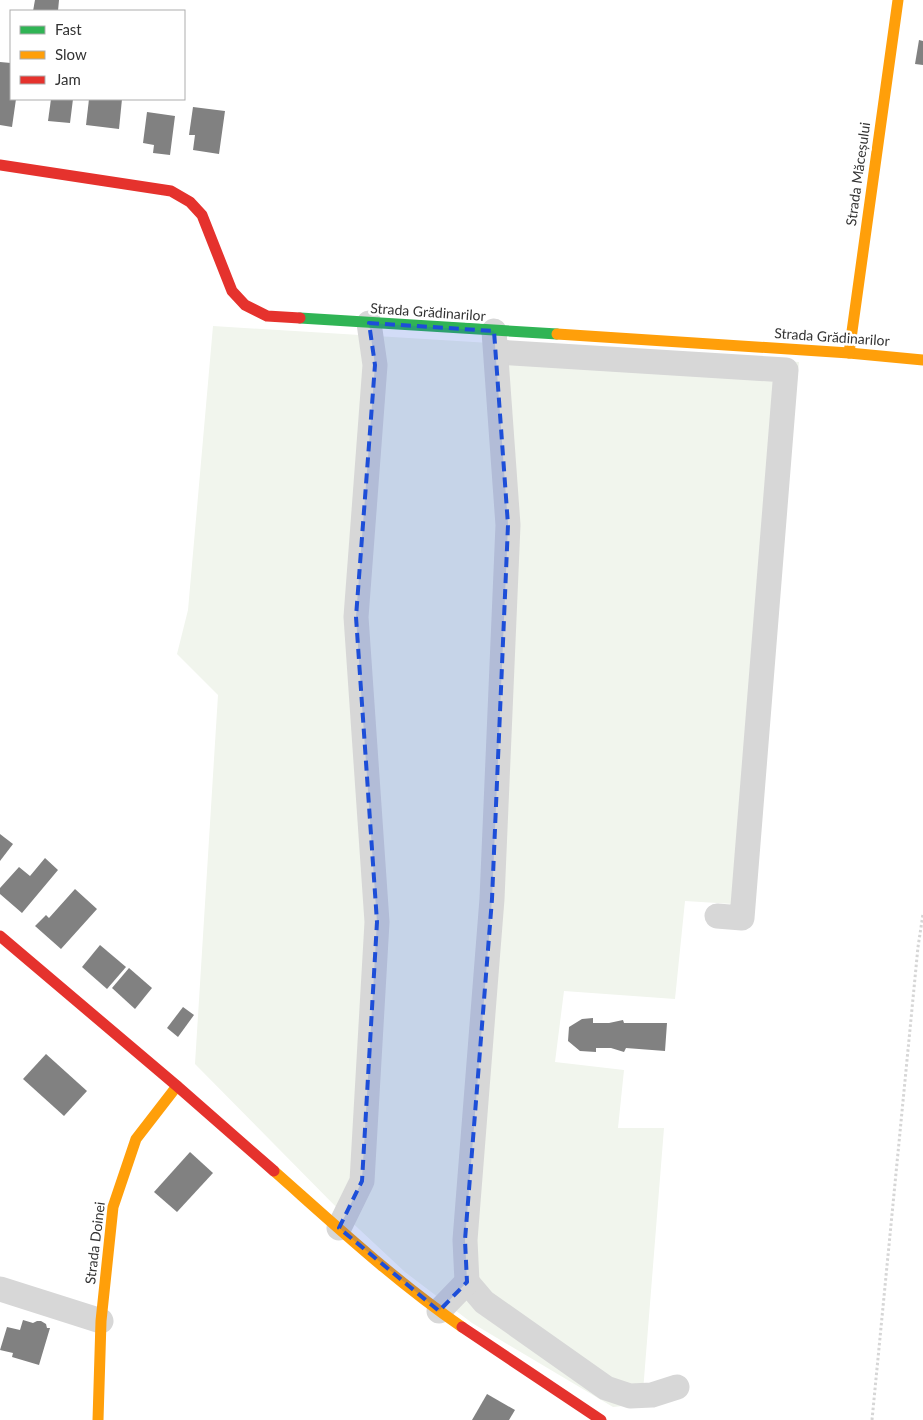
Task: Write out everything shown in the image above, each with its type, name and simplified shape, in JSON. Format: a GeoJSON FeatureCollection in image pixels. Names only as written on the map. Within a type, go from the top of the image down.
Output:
{"type":"FeatureCollection","features":[{"type":"Feature","properties":{"kind":"street","name":"Strada Măceșului"},"geometry":{"type":"LineString","coordinates":[[849,353],[898,0]]}},
{"type":"Feature","properties":{"kind":"street","name":"Strada Grădinarilor"},"geometry":{"type":"LineString","coordinates":[[0,165],[171,191],[190,202],[202,215],[232,291],[245,305],[267,316],[369,323],[495,341],[849,353],[923,360]]}},
{"type":"Feature","properties":{"kind":"street"},"geometry":{"type":"LineString","coordinates":[[339,1228],[362,1181],[377,922],[356,617],[375,365],[369,323]]}},
{"type":"Feature","properties":{"kind":"street"},"geometry":{"type":"LineString","coordinates":[[677,1387],[652,1395],[630,1396],[606,1388],[484,1302],[467,1282],[466,1240],[492,899],[508,525],[495,341],[786,370],[742,918],[717,916]]}},
{"type":"Feature","properties":{"kind":"street"},"geometry":{"type":"LineString","coordinates":[[0,936],[177,1086],[339,1228],[439,1311],[598,1419]]}},
{"type":"Feature","properties":{"kind":"street","name":"Strada Doinei"},"geometry":{"type":"LineString","coordinates":[[98,1420],[101,1321],[113,1207],[136,1139],[177,1086]]}},
{"type":"Feature","properties":{"kind":"street"},"geometry":{"type":"LineString","coordinates":[[439,1311],[467,1282]]}},
{"type":"Feature","properties":{"kind":"street"},"geometry":{"type":"LineString","coordinates":[[0,1289],[101,1321]]}},
{"type":"Feature","properties":{"kind":"path"},"geometry":{"type":"LineString","coordinates":[[872,1420],[915,976],[923,914]]}},
{"type":"Feature","properties":{"kind":"highlighted area"},"geometry":{"type":"Polygon","coordinates":[[[369,323],[494,331],[508,525],[492,899],[465,1240],[467,1282],[439,1311],[339,1228],[362,1181],[377,922],[356,617],[375,365],[369,323]]]}},
{"type":"Feature","properties":{"kind":"shaded area"},"geometry":{"type":"Polygon","coordinates":[[[213,326],[799,362],[749,905],[685,901],[675,999],[564,991],[555,1062],[624,1070],[618,1128],[664,1128],[642,1404],[613,1407],[472,1323],[405,1272],[344,1215],[195,1064],[218,695],[177,654],[188,610],[213,326]]]}},
{"type":"Feature","properties":{"kind":"building"},"geometry":{"type":"Polygon","coordinates":[[[35,0],[59,0],[58,10],[33,10],[35,0]]]}},
{"type":"Feature","properties":{"kind":"building"},"geometry":{"type":"Polygon","coordinates":[[[919,40],[923,41],[923,65],[915,64],[919,40]]]}},
{"type":"Feature","properties":{"kind":"building"},"geometry":{"type":"Polygon","coordinates":[[[0,62],[10,63],[10,100],[16,100],[12,127],[0,125],[0,62]]]}},
{"type":"Feature","properties":{"kind":"building"},"geometry":{"type":"Polygon","coordinates":[[[51,100],[73,100],[70,123],[48,121],[51,100]]]}},
{"type":"Feature","properties":{"kind":"building"},"geometry":{"type":"Polygon","coordinates":[[[89,100],[122,100],[119,129],[86,125],[89,100]]]}},
{"type":"Feature","properties":{"kind":"building"},"geometry":{"type":"Polygon","coordinates":[[[193,107],[225,111],[219,154],[193,150],[195,135],[189,135],[193,107]]]}},
{"type":"Feature","properties":{"kind":"building"},"geometry":{"type":"Polygon","coordinates":[[[147,112],[175,116],[170,155],[153,153],[154,145],[143,143],[147,112]]]}},
{"type":"Feature","properties":{"kind":"building"},"geometry":{"type":"Polygon","coordinates":[[[0,834],[13,844],[0,861],[0,834]]]}},
{"type":"Feature","properties":{"kind":"building"},"geometry":{"type":"Polygon","coordinates":[[[45,858],[58,870],[22,913],[0,894],[0,888],[19,867],[30,876],[45,858]]]}},
{"type":"Feature","properties":{"kind":"building"},"geometry":{"type":"Polygon","coordinates":[[[75,889],[97,909],[61,949],[35,926],[46,915],[49,918],[75,889]]]}},
{"type":"Feature","properties":{"kind":"building"},"geometry":{"type":"Polygon","coordinates":[[[100,945],[126,967],[107,989],[82,967],[100,945]]]}},
{"type":"Feature","properties":{"kind":"building"},"geometry":{"type":"Polygon","coordinates":[[[129,968],[152,988],[135,1009],[112,988],[129,968]]]}},
{"type":"Feature","properties":{"kind":"building"},"geometry":{"type":"Polygon","coordinates":[[[183,1007],[194,1015],[178,1037],[167,1028],[183,1007]]]}},
{"type":"Feature","properties":{"kind":"building"},"geometry":{"type":"Polygon","coordinates":[[[593,1018],[593,1023],[609,1023],[623,1020],[624,1023],[667,1023],[665,1051],[626,1048],[624,1052],[611,1048],[596,1048],[596,1052],[580,1051],[568,1041],[569,1027],[582,1019],[593,1018]]]}},
{"type":"Feature","properties":{"kind":"building"},"geometry":{"type":"Polygon","coordinates":[[[46,1054],[87,1091],[64,1116],[23,1079],[46,1054]]]}},
{"type":"Feature","properties":{"kind":"building"},"geometry":{"type":"Polygon","coordinates":[[[190,1152],[213,1173],[177,1212],[154,1192],[190,1152]]]}},
{"type":"Feature","properties":{"kind":"building"},"geometry":{"type":"Polygon","coordinates":[[[23,1320],[33,1323],[41,1321],[46,1324],[47,1328],[50,1328],[39,1365],[12,1357],[13,1353],[0,1350],[7,1327],[20,1330],[23,1320]]]}},
{"type":"Feature","properties":{"kind":"building"},"geometry":{"type":"Polygon","coordinates":[[[487,1394],[515,1410],[509,1420],[472,1420],[487,1394]]]}},
{"type":"Feature","properties":{"kind":"traffic: fast"},"geometry":{"type":"LineString","coordinates":[[300,318],[557,334]]}},
{"type":"Feature","properties":{"kind":"traffic: slow"},"geometry":{"type":"LineString","coordinates":[[849,353],[898,0]]}},
{"type":"Feature","properties":{"kind":"traffic: slow"},"geometry":{"type":"LineString","coordinates":[[557,334],[849,353],[923,360]]}},
{"type":"Feature","properties":{"kind":"traffic: slow"},"geometry":{"type":"LineString","coordinates":[[98,1420],[101,1321],[113,1207],[136,1139],[177,1086]]}},
{"type":"Feature","properties":{"kind":"traffic: slow"},"geometry":{"type":"LineString","coordinates":[[274,1171],[389,1272],[462,1327]]}},
{"type":"Feature","properties":{"kind":"traffic: jam"},"geometry":{"type":"LineString","coordinates":[[0,165],[171,191],[190,202],[202,215],[232,291],[245,305],[267,316],[300,318]]}},
{"type":"Feature","properties":{"kind":"traffic: jam"},"geometry":{"type":"LineString","coordinates":[[0,936],[274,1171]]}},
{"type":"Feature","properties":{"kind":"traffic: jam"},"geometry":{"type":"LineString","coordinates":[[462,1327],[601,1420]]}}]}
